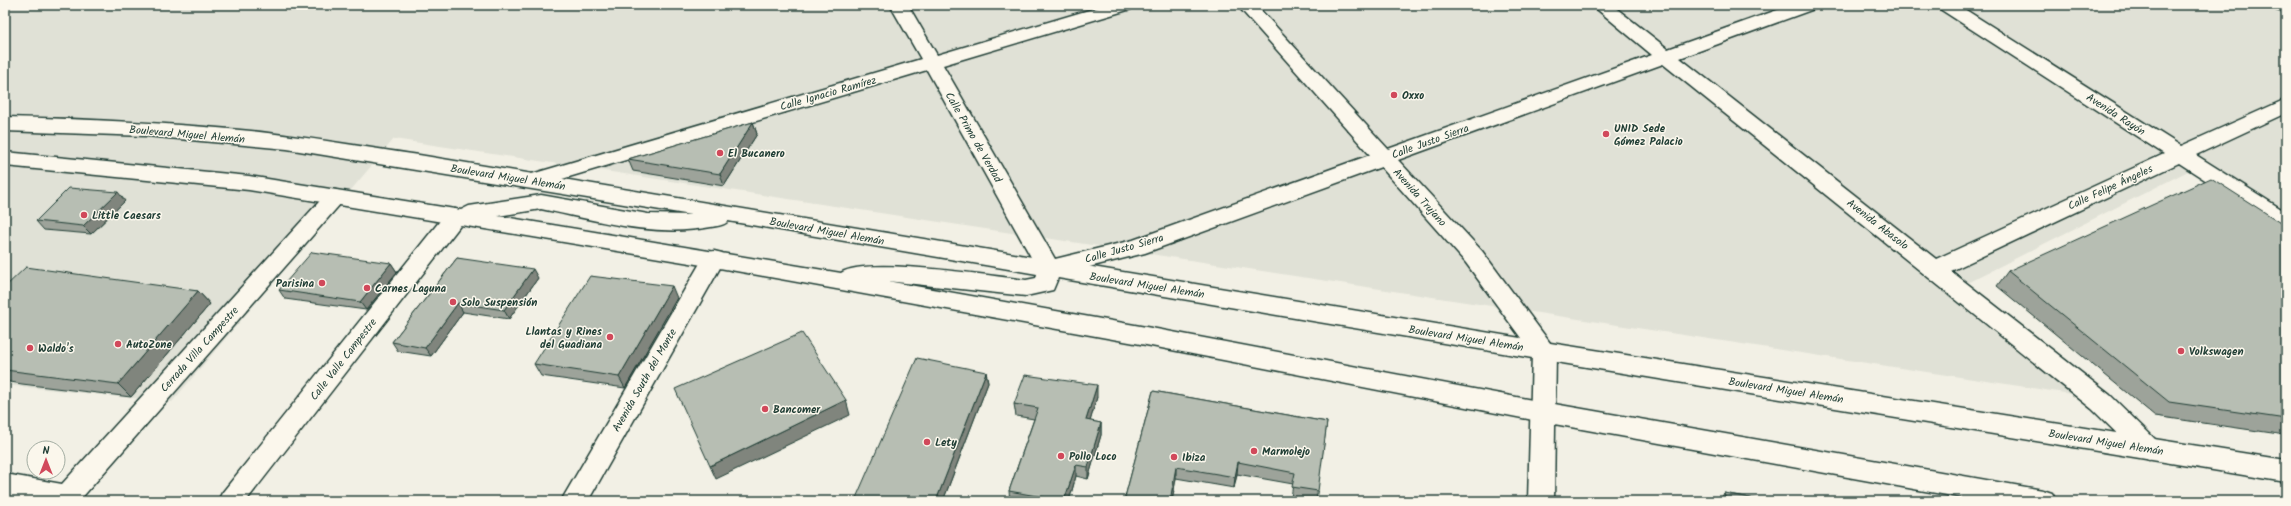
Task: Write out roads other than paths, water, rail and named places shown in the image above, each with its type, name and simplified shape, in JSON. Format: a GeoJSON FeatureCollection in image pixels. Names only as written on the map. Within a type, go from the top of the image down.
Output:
{"type":"FeatureCollection","features":[{"type":"Feature","properties":{"kind":"main road","name":"Calle Primo de Verdad"},"geometry":{"type":"LineString","coordinates":[[899,5],[1050,269]]}},
{"type":"Feature","properties":{"kind":"main road","name":"Calle Ignacio Ramírez"},"geometry":{"type":"LineString","coordinates":[[532,181],[1125,5]]}},
{"type":"Feature","properties":{"kind":"main road","name":"Avenida Trujano"},"geometry":{"type":"LineString","coordinates":[[1246,5],[1474,257],[1544,351]]}},
{"type":"Feature","properties":{"kind":"main road","name":"Avenida Abasolo"},"geometry":{"type":"LineString","coordinates":[[1601,5],[2100,402],[2149,449]]}},
{"type":"Feature","properties":{"kind":"main road","name":"Calle Justo Sierra"},"geometry":{"type":"LineString","coordinates":[[1050,269],[1137,247],[1808,5]]}},
{"type":"Feature","properties":{"kind":"main road","name":"Avenida Rayón"},"geometry":{"type":"LineString","coordinates":[[1946,5],[2285,221]]}},
{"type":"Feature","properties":{"kind":"main road"},"geometry":{"type":"LineString","coordinates":[[2280,5],[2286,8]]}},
{"type":"Feature","properties":{"kind":"main road","name":"Calle Felipe Ángeles"},"geometry":{"type":"LineString","coordinates":[[1934,269],[2286,105]]}},
{"type":"Feature","properties":{"kind":"main road","name":"Boulevard Miguel Alemán"},"geometry":{"type":"LineString","coordinates":[[5,124],[120,128],[286,142],[532,181],[1544,351],[2286,471]]}},
{"type":"Feature","properties":{"kind":"main road"},"geometry":{"type":"LineString","coordinates":[[5,159],[249,183],[714,259],[839,280],[915,296],[1146,336],[1543,412],[2043,501]]}},
{"type":"Feature","properties":{"kind":"main road"},"geometry":{"type":"LineString","coordinates":[[5,167],[30,161]]}},
{"type":"Feature","properties":{"kind":"main road","name":"Cerrada Villa Campestre"},"geometry":{"type":"LineString","coordinates":[[65,498],[335,197]]}},
{"type":"Feature","properties":{"kind":"main road"},"geometry":{"type":"LineString","coordinates":[[455,217],[526,203],[541,202],[648,222],[692,223],[734,215]]}},
{"type":"Feature","properties":{"kind":"main road","name":"Calle Valle Campestre"},"geometry":{"type":"LineString","coordinates":[[231,501],[455,217]]}},
{"type":"Feature","properties":{"kind":"main road","name":"Avenida South del Monte"},"geometry":{"type":"LineString","coordinates":[[574,501],[714,259]]}},
{"type":"Feature","properties":{"kind":"main road"},"geometry":{"type":"LineString","coordinates":[[839,280],[888,272],[1026,288],[1045,284],[1050,269]]}},
{"type":"Feature","properties":{"kind":"main road"},"geometry":{"type":"LineString","coordinates":[[1541,501],[1544,351]]}},
{"type":"Feature","properties":{"kind":"main road"},"geometry":{"type":"LineString","coordinates":[[5,485],[65,498]]}},
{"type":"Feature","properties":{"kind":"place","name":"Oxxo"},"geometry":{"type":"Point","coordinates":[1394,95]}},
{"type":"Feature","properties":{"kind":"place","name":"UNID Sede Gómez Palacio"},"geometry":{"type":"Point","coordinates":[1606,134]}},
{"type":"Feature","properties":{"kind":"place","name":"El Bucanero"},"geometry":{"type":"Point","coordinates":[720,153]}},
{"type":"Feature","properties":{"kind":"place","name":"Little Caesars"},"geometry":{"type":"Point","coordinates":[84,215]}},
{"type":"Feature","properties":{"kind":"place","name":"Parisina"},"geometry":{"type":"Point","coordinates":[322,283]}},
{"type":"Feature","properties":{"kind":"place","name":"Carnes Laguna"},"geometry":{"type":"Point","coordinates":[367,288]}},
{"type":"Feature","properties":{"kind":"place","name":"Solo Suspensión"},"geometry":{"type":"Point","coordinates":[453,302]}},
{"type":"Feature","properties":{"kind":"place","name":"Llantas y Rines del Guadiana"},"geometry":{"type":"Point","coordinates":[610,337]}},
{"type":"Feature","properties":{"kind":"place","name":"AutoZone"},"geometry":{"type":"Point","coordinates":[118,344]}},
{"type":"Feature","properties":{"kind":"place","name":"Waldo's"},"geometry":{"type":"Point","coordinates":[30,348]}},
{"type":"Feature","properties":{"kind":"place","name":"Volkswagen"},"geometry":{"type":"Point","coordinates":[2181,351]}},
{"type":"Feature","properties":{"kind":"place","name":"Bancomer"},"geometry":{"type":"Point","coordinates":[765,409]}},
{"type":"Feature","properties":{"kind":"place","name":"Lety"},"geometry":{"type":"Point","coordinates":[927,442]}},
{"type":"Feature","properties":{"kind":"place","name":"Marmolejo"},"geometry":{"type":"Point","coordinates":[1254,451]}},
{"type":"Feature","properties":{"kind":"place","name":"Pollo Loco"},"geometry":{"type":"Point","coordinates":[1061,456]}},
{"type":"Feature","properties":{"kind":"place","name":"Ibiza"},"geometry":{"type":"Point","coordinates":[1174,457]}}]}
